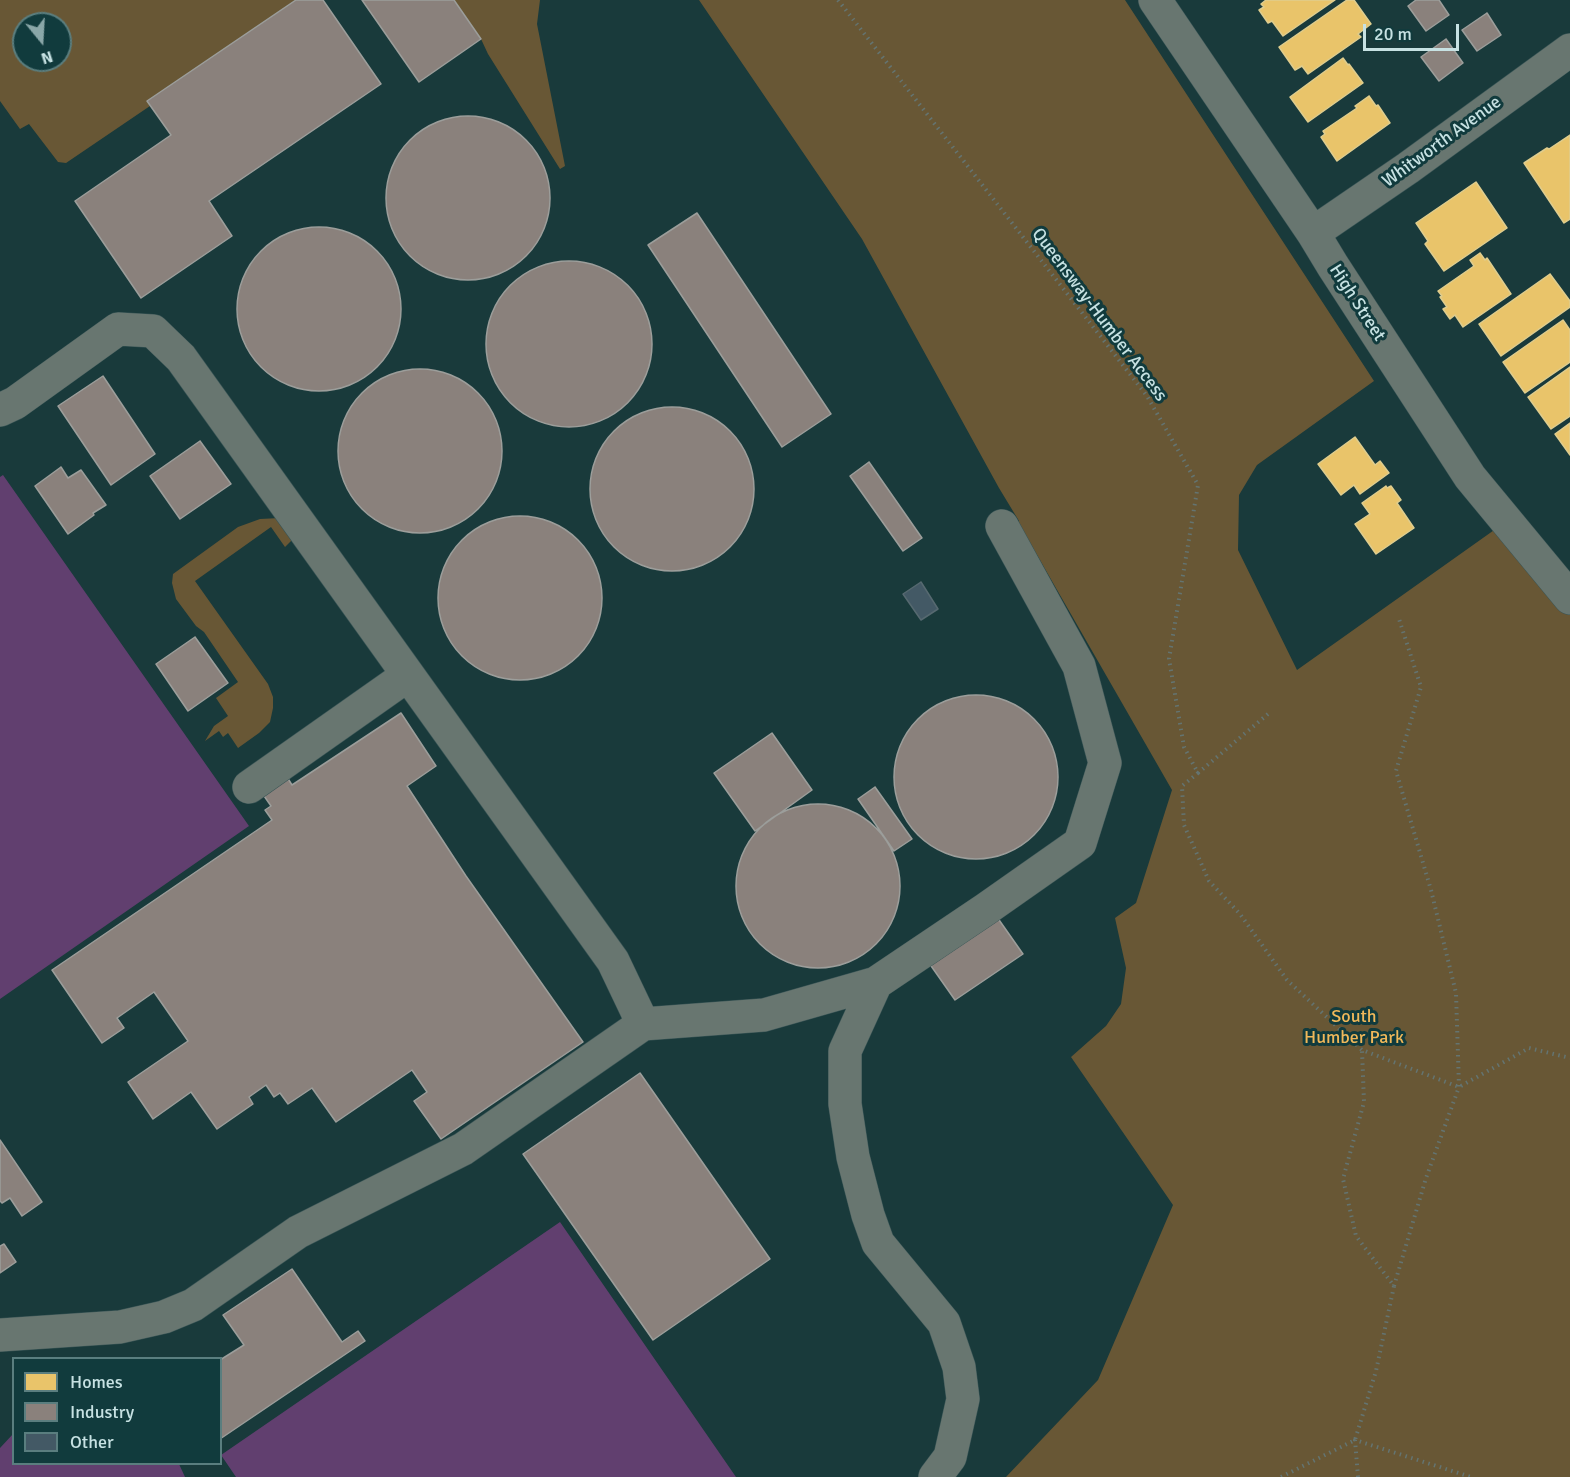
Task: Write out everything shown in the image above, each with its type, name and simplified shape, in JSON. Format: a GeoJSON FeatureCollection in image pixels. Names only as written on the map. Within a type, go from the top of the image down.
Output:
{"type":"FeatureCollection","features":[{"type":"Feature","properties":{"kind":"street","name":"High Street"},"geometry":{"type":"LineString","coordinates":[[1155,0],[1313,233],[1470,477],[1570,598]]}},
{"type":"Feature","properties":{"kind":"street","name":"Whitworth Avenue"},"geometry":{"type":"LineString","coordinates":[[1313,233],[1408,168],[1570,50]]}},
{"type":"Feature","properties":{"kind":"street"},"geometry":{"type":"LineString","coordinates":[[0,410],[15,403],[118,329],[153,331],[181,358],[613,961],[643,1024]]}},
{"type":"Feature","properties":{"kind":"street"},"geometry":{"type":"LineString","coordinates":[[0,1335],[120,1327],[164,1317],[194,1305],[298,1232],[463,1149],[643,1024],[764,1015],[876,983],[1080,843],[1105,763],[1079,666],[1002,526]]}},
{"type":"Feature","properties":{"kind":"street"},"geometry":{"type":"LineString","coordinates":[[249,787],[408,675]]}},
{"type":"Feature","properties":{"kind":"street"},"geometry":{"type":"LineString","coordinates":[[876,983],[845,1051],[845,1104],[853,1157],[878,1243],[944,1323],[959,1367],[963,1399],[950,1457],[935,1477]]}},
{"type":"Feature","properties":{"kind":"path","name":"Queensway-Humber Access"},"geometry":{"type":"LineString","coordinates":[[838,0],[1147,396],[1198,485],[1168,659],[1184,747],[1198,773]]}},
{"type":"Feature","properties":{"kind":"path"},"geometry":{"type":"LineString","coordinates":[[1358,1477],[1354,1440],[1376,1371],[1394,1286],[1426,1178],[1460,1087],[1456,993],[1431,890],[1396,771],[1421,687],[1399,619]]}},
{"type":"Feature","properties":{"kind":"path"},"geometry":{"type":"LineString","coordinates":[[1268,714],[1182,786],[1184,825],[1209,881],[1240,914],[1287,980],[1362,1050],[1460,1087]]}},
{"type":"Feature","properties":{"kind":"path"},"geometry":{"type":"LineString","coordinates":[[1460,1087],[1529,1048],[1570,1058]]}},
{"type":"Feature","properties":{"kind":"path"},"geometry":{"type":"LineString","coordinates":[[1362,1050],[1364,1102],[1343,1179],[1356,1236],[1394,1286]]}},
{"type":"Feature","properties":{"kind":"path"},"geometry":{"type":"LineString","coordinates":[[1281,1477],[1354,1440],[1471,1477]]}},
{"type":"Feature","properties":{"kind":"green space"},"geometry":{"type":"Polygon","coordinates":[[[0,0],[296,0],[148,101],[150,106],[66,163],[58,162],[29,124],[20,129],[0,101],[0,0]]]}},
{"type":"Feature","properties":{"kind":"green space"},"geometry":{"type":"Polygon","coordinates":[[[454,0],[540,0],[537,24],[565,166],[560,169],[488,54],[481,39],[454,0]]]}},
{"type":"Feature","properties":{"kind":"green space","name":"South Humber Park"},"geometry":{"type":"Polygon","coordinates":[[[699,0],[1125,0],[1374,381],[1257,465],[1239,495],[1238,550],[1297,670],[1497,528],[1570,613],[1570,1477],[1006,1477],[1098,1380],[1173,1205],[1071,1057],[1106,1026],[1121,1004],[1126,968],[1115,918],[1136,903],[1172,790],[1018,522],[862,239],[699,0]]]}},
{"type":"Feature","properties":{"kind":"green space"},"geometry":{"type":"Polygon","coordinates":[[[280,518],[292,540],[285,547],[271,527],[195,581],[268,684],[273,697],[270,722],[238,748],[228,733],[223,737],[219,731],[205,741],[214,726],[228,716],[216,698],[238,682],[204,632],[196,626],[176,599],[172,583],[173,574],[238,527],[260,519],[280,518]]]}},
{"type":"Feature","properties":{"kind":"shaded area"},"geometry":{"type":"Polygon","coordinates":[[[3,475],[249,826],[0,999],[0,477],[3,475]]]}},
{"type":"Feature","properties":{"kind":"shaded area"},"geometry":{"type":"Polygon","coordinates":[[[560,1222],[736,1477],[236,1477],[222,1454],[560,1222]]]}},
{"type":"Feature","properties":{"kind":"shaded area"},"geometry":{"type":"Polygon","coordinates":[[[12,1435],[12,1465],[179,1465],[185,1477],[0,1477],[0,1448],[12,1435]]]}},
{"type":"Feature","properties":{"kind":"building: Homes"},"geometry":{"type":"Polygon","coordinates":[[[1266,0],[1335,0],[1283,36],[1272,21],[1268,23],[1259,10],[1264,7],[1261,4],[1266,0]]]}},
{"type":"Feature","properties":{"kind":"building: Homes"},"geometry":{"type":"Polygon","coordinates":[[[1347,0],[1354,0],[1371,24],[1358,34],[1361,37],[1308,74],[1302,66],[1295,70],[1279,47],[1347,0]]]}},
{"type":"Feature","properties":{"kind":"building: Homes"},"geometry":{"type":"Polygon","coordinates":[[[1343,58],[1363,83],[1308,122],[1290,97],[1343,58]]]}},
{"type":"Feature","properties":{"kind":"building: Homes"},"geometry":{"type":"Polygon","coordinates":[[[1369,96],[1390,123],[1337,161],[1321,137],[1325,134],[1323,131],[1357,108],[1355,106],[1369,96]]]}},
{"type":"Feature","properties":{"kind":"building: Homes"},"geometry":{"type":"Polygon","coordinates":[[[1570,135],[1570,219],[1564,223],[1524,163],[1570,135]]]}},
{"type":"Feature","properties":{"kind":"building: Homes"},"geometry":{"type":"Polygon","coordinates":[[[1476,182],[1507,228],[1444,271],[1425,244],[1428,241],[1416,223],[1476,182]]]}},
{"type":"Feature","properties":{"kind":"building: Homes"},"geometry":{"type":"Polygon","coordinates":[[[1480,253],[1485,260],[1487,258],[1511,294],[1463,327],[1455,315],[1450,319],[1443,309],[1447,307],[1438,291],[1474,266],[1470,260],[1480,253]]]}},
{"type":"Feature","properties":{"kind":"building: Homes"},"geometry":{"type":"Polygon","coordinates":[[[1550,274],[1570,301],[1570,307],[1501,356],[1479,324],[1550,274]]]}},
{"type":"Feature","properties":{"kind":"building: Homes"},"geometry":{"type":"Polygon","coordinates":[[[1563,320],[1570,330],[1570,362],[1525,393],[1503,362],[1563,320]]]}},
{"type":"Feature","properties":{"kind":"building: Homes"},"geometry":{"type":"Polygon","coordinates":[[[1570,367],[1570,416],[1551,429],[1528,397],[1570,367]]]}},
{"type":"Feature","properties":{"kind":"building: Homes"},"geometry":{"type":"Polygon","coordinates":[[[1570,423],[1570,455],[1555,434],[1570,423]]]}},
{"type":"Feature","properties":{"kind":"building: Homes"},"geometry":{"type":"Polygon","coordinates":[[[1355,437],[1375,465],[1380,461],[1389,473],[1360,494],[1354,485],[1341,495],[1318,464],[1355,437]]]}},
{"type":"Feature","properties":{"kind":"building: Homes"},"geometry":{"type":"Polygon","coordinates":[[[1386,486],[1387,488],[1391,486],[1401,500],[1397,503],[1414,528],[1376,554],[1355,524],[1370,514],[1362,503],[1386,486]]]}},
{"type":"Feature","properties":{"kind":"building: Industry"},"geometry":{"type":"Polygon","coordinates":[[[296,0],[323,0],[381,84],[209,201],[232,236],[141,298],[75,201],[171,135],[147,101],[296,0]]]}},
{"type":"Feature","properties":{"kind":"building: Industry"},"geometry":{"type":"Polygon","coordinates":[[[362,0],[454,0],[481,39],[419,82],[362,0]]]}},
{"type":"Feature","properties":{"kind":"building: Industry"},"geometry":{"type":"Polygon","coordinates":[[[1416,0],[1439,0],[1449,15],[1426,31],[1408,6],[1416,0]]]}},
{"type":"Feature","properties":{"kind":"building: Industry"},"geometry":{"type":"Polygon","coordinates":[[[1487,13],[1501,35],[1477,51],[1462,30],[1487,13]]]}},
{"type":"Feature","properties":{"kind":"building: Industry"},"geometry":{"type":"Polygon","coordinates":[[[1446,39],[1463,63],[1439,81],[1421,57],[1446,39]]]}},
{"type":"Feature","properties":{"kind":"building: Industry"},"geometry":{"type":"Polygon","coordinates":[[[468,116],[484,117],[500,122],[514,129],[526,140],[537,152],[544,166],[549,182],[549,214],[544,230],[537,244],[526,256],[514,267],[500,274],[484,279],[468,280],[452,279],[436,274],[422,267],[410,256],[399,244],[392,230],[387,214],[386,198],[387,182],[392,166],[399,152],[410,140],[422,129],[436,122],[452,117],[468,116]]]}},
{"type":"Feature","properties":{"kind":"building: Industry"},"geometry":{"type":"Polygon","coordinates":[[[697,213],[831,414],[782,447],[648,245],[697,213]]]}},
{"type":"Feature","properties":{"kind":"building: Industry"},"geometry":{"type":"Polygon","coordinates":[[[319,227],[335,228],[351,233],[365,240],[377,251],[388,263],[395,277],[400,293],[400,325],[395,341],[388,355],[377,367],[365,378],[351,385],[335,390],[319,391],[303,390],[287,385],[273,378],[261,367],[250,355],[243,341],[238,325],[237,309],[238,293],[243,277],[250,263],[261,251],[273,240],[287,233],[303,228],[319,227]]]}},
{"type":"Feature","properties":{"kind":"building: Industry"},"geometry":{"type":"Polygon","coordinates":[[[569,261],[601,267],[628,285],[646,312],[652,344],[646,376],[628,403],[601,421],[569,427],[537,421],[510,403],[492,376],[486,344],[492,312],[510,285],[537,267],[569,261]]]}},
{"type":"Feature","properties":{"kind":"building: Industry"},"geometry":{"type":"Polygon","coordinates":[[[420,369],[436,370],[452,375],[466,382],[478,393],[489,405],[496,419],[501,435],[501,467],[496,483],[489,497],[478,509],[466,520],[452,527],[436,532],[420,533],[404,532],[388,527],[374,520],[362,509],[351,497],[344,483],[339,467],[338,451],[339,435],[344,419],[351,405],[362,393],[374,382],[388,375],[404,370],[420,369]]]}},
{"type":"Feature","properties":{"kind":"building: Industry"},"geometry":{"type":"Polygon","coordinates":[[[103,376],[155,454],[111,485],[58,406],[103,376]]]}},
{"type":"Feature","properties":{"kind":"building: Industry"},"geometry":{"type":"Polygon","coordinates":[[[672,407],[688,408],[704,413],[730,431],[748,457],[753,473],[753,505],[748,521],[730,547],[704,565],[688,570],[672,571],[656,570],[640,565],[614,547],[596,521],[591,505],[590,489],[591,473],[596,457],[614,431],[640,413],[656,408],[672,407]]]}},
{"type":"Feature","properties":{"kind":"building: Industry"},"geometry":{"type":"Polygon","coordinates":[[[200,441],[231,484],[180,519],[150,476],[200,441]]]}},
{"type":"Feature","properties":{"kind":"building: Industry"},"geometry":{"type":"Polygon","coordinates":[[[869,462],[922,538],[903,551],[850,476],[869,462]]]}},
{"type":"Feature","properties":{"kind":"building: Industry"},"geometry":{"type":"Polygon","coordinates":[[[61,467],[68,478],[81,470],[106,505],[68,534],[35,486],[61,467]]]}},
{"type":"Feature","properties":{"kind":"building: Industry"},"geometry":{"type":"Polygon","coordinates":[[[520,516],[536,517],[552,522],[566,529],[578,540],[589,552],[596,566],[601,582],[601,614],[596,630],[589,644],[578,656],[566,667],[552,674],[536,679],[520,680],[504,679],[488,674],[474,667],[462,656],[451,644],[444,630],[439,614],[438,598],[439,582],[444,566],[451,552],[462,540],[474,529],[488,522],[504,517],[520,516]]]}},
{"type":"Feature","properties":{"kind":"building: Industry"},"geometry":{"type":"Polygon","coordinates":[[[195,637],[228,683],[188,711],[156,664],[195,637]]]}},
{"type":"Feature","properties":{"kind":"building: Industry"},"geometry":{"type":"Polygon","coordinates":[[[976,695],[992,696],[1008,701],[1034,719],[1052,745],[1057,761],[1057,793],[1052,809],[1034,835],[1008,853],[992,858],[976,859],[960,858],[944,853],[918,835],[900,809],[895,793],[894,777],[895,761],[900,745],[918,719],[944,701],[960,696],[976,695]]]}},
{"type":"Feature","properties":{"kind":"building: Industry"},"geometry":{"type":"Polygon","coordinates":[[[401,713],[436,766],[407,786],[466,876],[583,1042],[441,1139],[414,1101],[427,1092],[412,1070],[336,1122],[312,1088],[288,1104],[280,1093],[274,1097],[266,1085],[249,1097],[253,1104],[217,1129],[191,1092],[153,1119],[128,1082],[188,1041],[154,992],[117,1018],[124,1028],[102,1043],[52,970],[272,820],[265,810],[271,806],[262,793],[287,777],[292,785],[401,713]]]}},
{"type":"Feature","properties":{"kind":"building: Industry"},"geometry":{"type":"Polygon","coordinates":[[[772,733],[812,790],[755,831],[714,773],[772,733]]]}},
{"type":"Feature","properties":{"kind":"building: Industry"},"geometry":{"type":"Polygon","coordinates":[[[875,787],[912,839],[894,851],[858,799],[875,787]]]}},
{"type":"Feature","properties":{"kind":"building: Industry"},"geometry":{"type":"Polygon","coordinates":[[[818,804],[834,805],[850,810],[876,828],[894,854],[899,870],[899,902],[894,918],[876,944],[850,962],[834,967],[818,968],[802,967],[786,962],[760,944],[742,918],[737,902],[736,886],[737,870],[742,854],[760,828],[786,810],[802,805],[818,804]]]}},
{"type":"Feature","properties":{"kind":"building: Industry"},"geometry":{"type":"Polygon","coordinates":[[[997,917],[1023,954],[955,1000],[929,963],[997,917]]]}},
{"type":"Feature","properties":{"kind":"building: Industry"},"geometry":{"type":"Polygon","coordinates":[[[640,1073],[770,1259],[653,1340],[523,1154],[640,1073]]]}},
{"type":"Feature","properties":{"kind":"building: Industry"},"geometry":{"type":"Polygon","coordinates":[[[0,1140],[42,1202],[22,1216],[10,1198],[2,1203],[0,1201],[0,1140]]]}},
{"type":"Feature","properties":{"kind":"building: Industry"},"geometry":{"type":"Polygon","coordinates":[[[4,1244],[16,1262],[0,1273],[0,1246],[4,1244]]]}},
{"type":"Feature","properties":{"kind":"building: Industry"},"geometry":{"type":"Polygon","coordinates":[[[292,1269],[342,1342],[358,1331],[365,1341],[222,1438],[222,1359],[244,1345],[223,1315],[292,1269]]]}},
{"type":"Feature","properties":{"kind":"building: Other"},"geometry":{"type":"Polygon","coordinates":[[[921,582],[938,609],[921,620],[903,594],[921,582]]]}}]}
